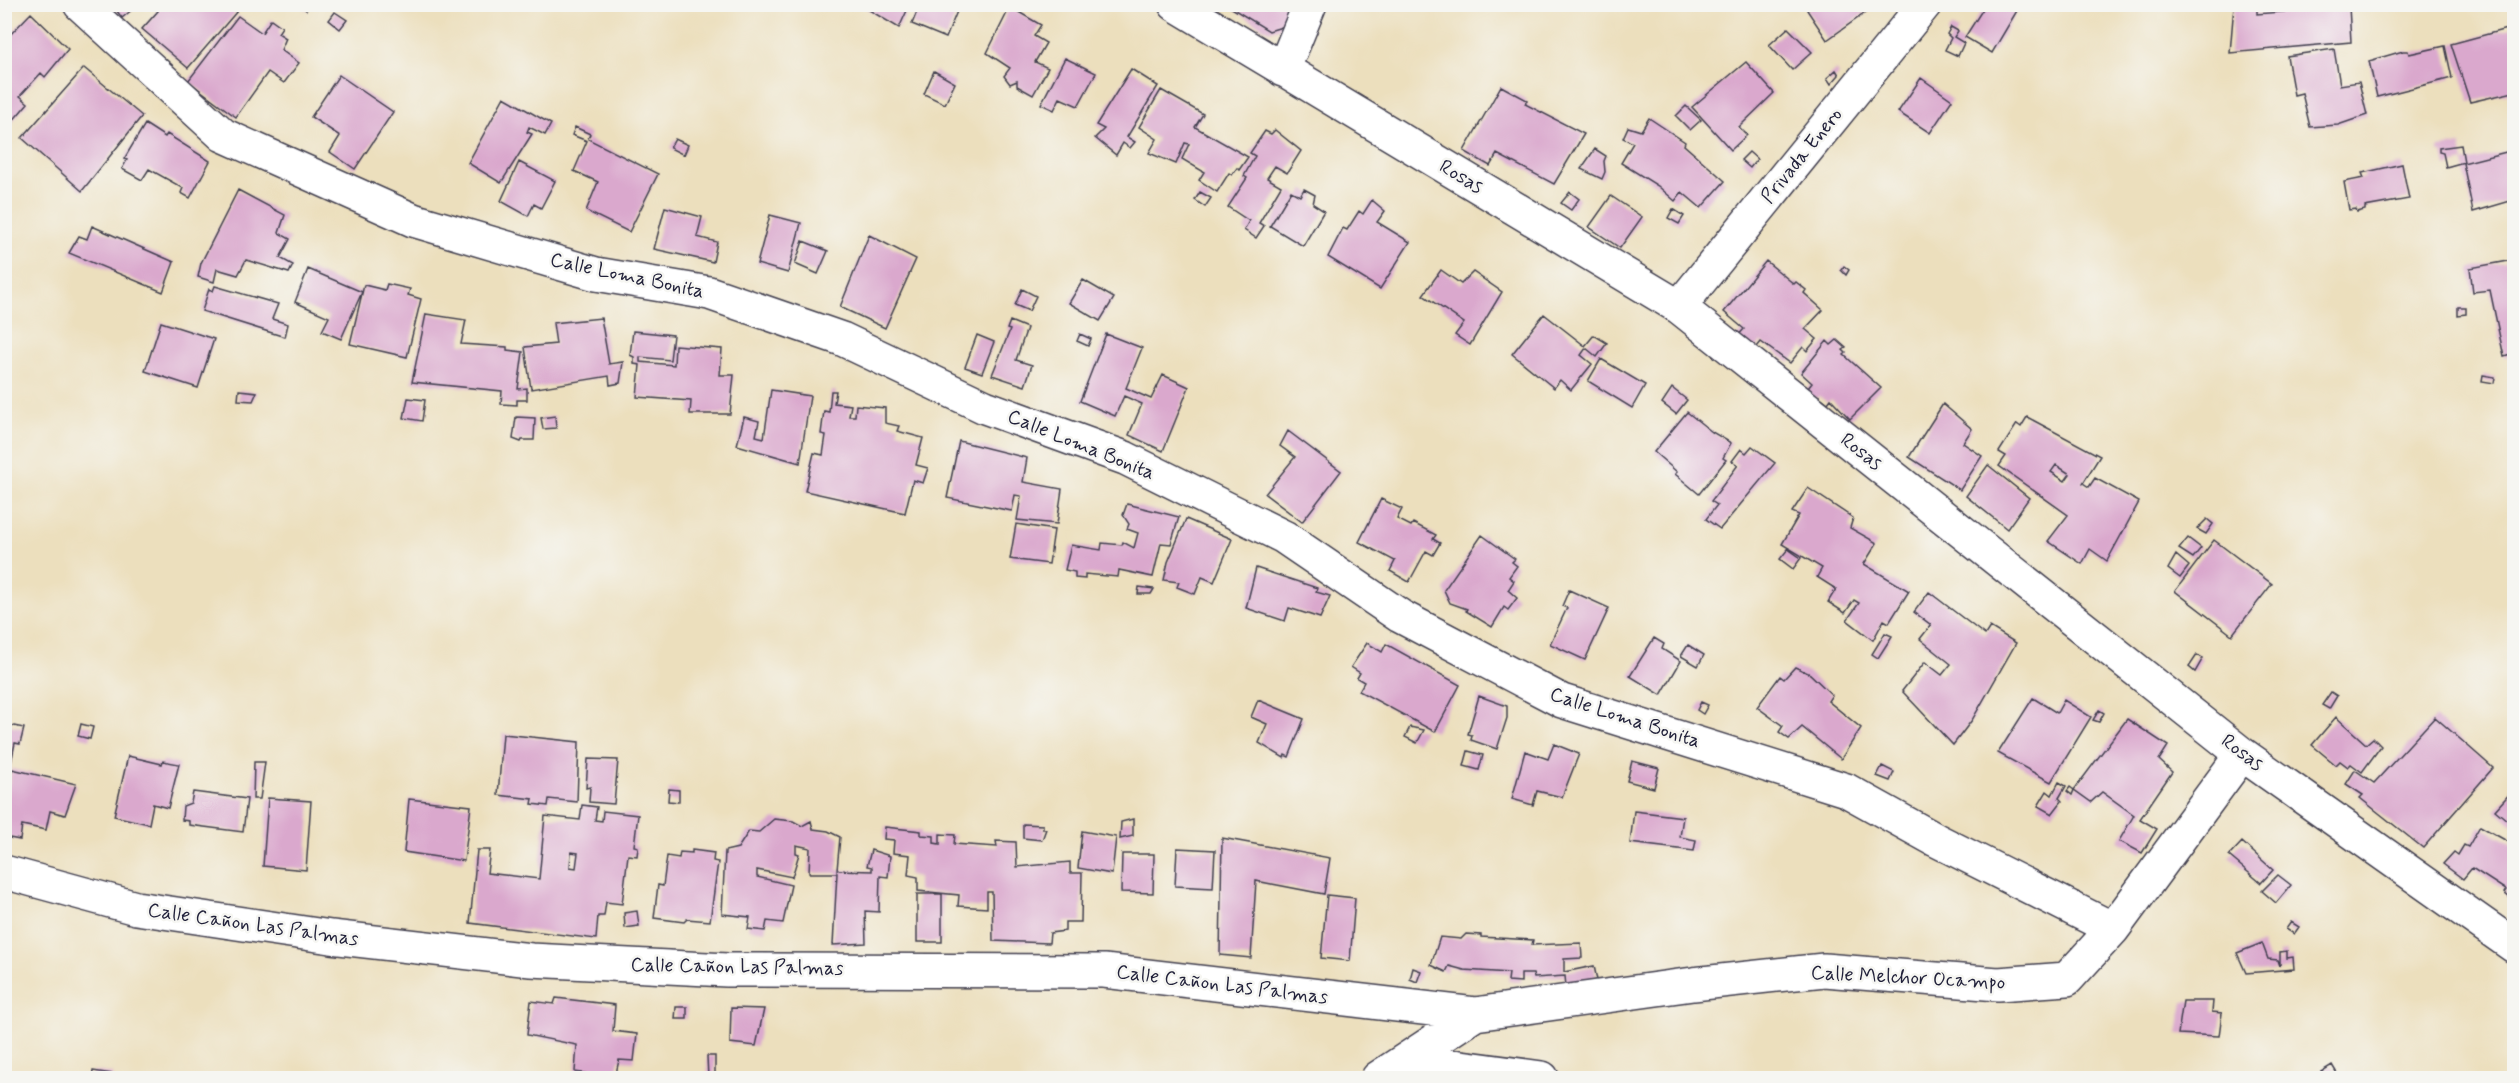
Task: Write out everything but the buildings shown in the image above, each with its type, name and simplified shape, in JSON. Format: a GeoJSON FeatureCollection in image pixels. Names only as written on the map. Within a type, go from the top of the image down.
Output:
{"type":"FeatureCollection","features":[{"type":"Feature","properties":{"kind":"street","name":"Calle Loma Bonita"},"geometry":{"type":"LineString","coordinates":[[80,4],[223,135],[413,220],[596,274],[709,293],[842,339],[985,407],[1125,458],[1284,537],[1400,616],[1563,701],[1846,790],[1936,840],[2113,929]]}},
{"type":"Feature","properties":{"kind":"street","name":"Rosas"},"geometry":{"type":"LineString","coordinates":[[1175,4],[1679,308],[2242,754],[2514,946]]}},
{"type":"Feature","properties":{"kind":"street"},"geometry":{"type":"LineString","coordinates":[[1283,70],[1310,4]]}},
{"type":"Feature","properties":{"kind":"street","name":"Privada Enero"},"geometry":{"type":"LineString","coordinates":[[1679,308],[1925,4]]}},
{"type":"Feature","properties":{"kind":"street","name":"Calle Melchor Ocampo"},"geometry":{"type":"LineString","coordinates":[[1378,1078],[1409,1060],[1475,1014],[1693,984],[1824,970],[1998,984],[2067,979],[2113,929],[2242,754]]}},
{"type":"Feature","properties":{"kind":"street","name":"Calle Cañon Las Palmas"},"geometry":{"type":"LineString","coordinates":[[4,872],[135,908],[331,937],[531,960],[727,970],[1104,971],[1475,1014]]}},
{"type":"Feature","properties":{"kind":"street"},"geometry":{"type":"LineString","coordinates":[[1409,1060],[1542,1078]]}}]}
